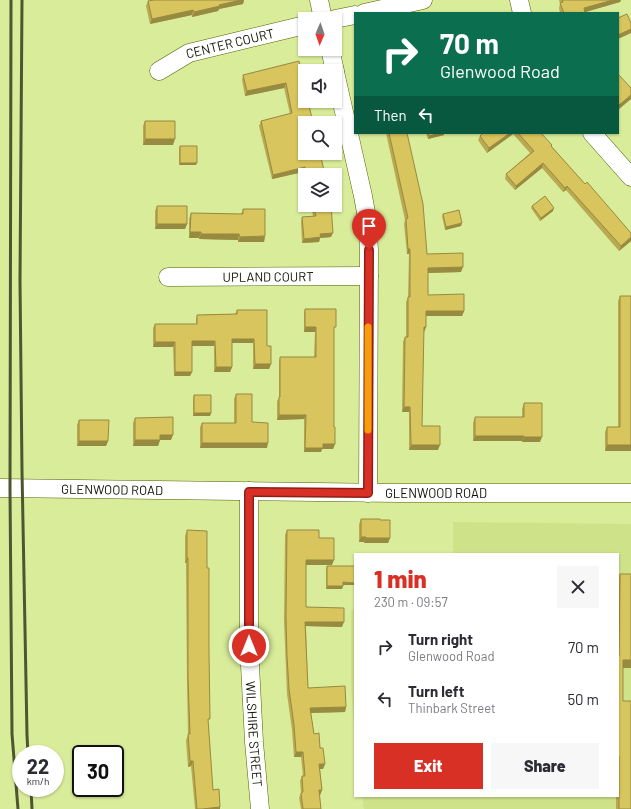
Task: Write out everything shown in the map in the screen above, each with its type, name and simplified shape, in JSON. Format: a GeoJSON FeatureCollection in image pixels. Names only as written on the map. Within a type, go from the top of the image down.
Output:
{"type":"FeatureCollection","features":[{"type":"Feature","properties":{"kind":"street"},"geometry":{"type":"LineString","coordinates":[[319,0],[322,12]]}},
{"type":"Feature","properties":{"kind":"street"},"geometry":{"type":"LineString","coordinates":[[369,12],[423,0]]}},
{"type":"Feature","properties":{"kind":"street"},"geometry":{"type":"LineString","coordinates":[[519,0],[522,12]]}},
{"type":"Feature","properties":{"kind":"street"},"geometry":{"type":"LineString","coordinates":[[342,18],[354,15]]}},
{"type":"Feature","properties":{"kind":"street","name":"CENTER COURT"},"geometry":{"type":"LineString","coordinates":[[160,71],[189,53],[298,28]]}},
{"type":"Feature","properties":{"kind":"street"},"geometry":{"type":"LineString","coordinates":[[342,103],[367,218],[369,250],[368,493]]}},
{"type":"Feature","properties":{"kind":"street"},"geometry":{"type":"LineString","coordinates":[[593,134],[631,177]]}},
{"type":"Feature","properties":{"kind":"street","name":"UPLAND COURT"},"geometry":{"type":"LineString","coordinates":[[168,277],[369,276]]}},
{"type":"Feature","properties":{"kind":"street","name":"GLENWOOD ROAD"},"geometry":{"type":"LineString","coordinates":[[0,488],[368,493],[631,493]]}},
{"type":"Feature","properties":{"kind":"street","name":"WILSHIRE STREET"},"geometry":{"type":"LineString","coordinates":[[249,492],[249,646],[253,735],[260,809]]}},
{"type":"Feature","properties":{"kind":"shaded area"},"geometry":{"type":"Polygon","coordinates":[[[453,522],[631,524],[631,809],[364,809],[362,797],[619,797],[619,553],[453,553],[453,522]]]}},
{"type":"Feature","properties":{"kind":"shaded area"},"geometry":{"type":"Polygon","coordinates":[[[351,610],[354,610],[354,724],[351,689],[351,610]]]}},
{"type":"Feature","properties":{"kind":"building"},"geometry":{"type":"Polygon","coordinates":[[[241,0],[194,12],[193,10],[152,19],[148,1],[241,0]]]}},
{"type":"Feature","properties":{"kind":"building"},"geometry":{"type":"Polygon","coordinates":[[[562,0],[613,0],[584,8],[585,12],[564,12],[560,3],[563,2],[562,0]]]}},
{"type":"Feature","properties":{"kind":"building"},"geometry":{"type":"Polygon","coordinates":[[[627,14],[631,23],[631,29],[619,35],[619,18],[627,14]]]}},
{"type":"Feature","properties":{"kind":"building"},"geometry":{"type":"Polygon","coordinates":[[[299,61],[298,108],[310,108],[311,116],[298,116],[298,160],[322,160],[323,168],[305,167],[273,175],[261,121],[292,113],[286,83],[247,91],[243,75],[299,61]]]}},
{"type":"Feature","properties":{"kind":"building"},"geometry":{"type":"Polygon","coordinates":[[[619,75],[631,88],[631,95],[619,105],[619,75]]]}},
{"type":"Feature","properties":{"kind":"building"},"geometry":{"type":"Polygon","coordinates":[[[145,121],[175,121],[175,139],[145,139],[145,121]]]}},
{"type":"Feature","properties":{"kind":"building"},"geometry":{"type":"Polygon","coordinates":[[[389,134],[407,134],[423,204],[427,254],[463,253],[463,267],[428,268],[428,295],[464,294],[464,311],[426,311],[426,327],[424,327],[422,426],[440,426],[440,445],[411,445],[410,407],[404,407],[405,337],[408,337],[408,297],[410,297],[410,249],[408,249],[406,219],[408,218],[389,134]]]}},
{"type":"Feature","properties":{"kind":"building"},"geometry":{"type":"Polygon","coordinates":[[[482,134],[509,134],[489,148],[480,136],[482,134]]]}},
{"type":"Feature","properties":{"kind":"building"},"geometry":{"type":"Polygon","coordinates":[[[519,134],[542,134],[585,184],[587,182],[631,233],[631,237],[621,246],[567,186],[565,188],[543,163],[516,186],[506,174],[534,151],[519,134]]]}},
{"type":"Feature","properties":{"kind":"building"},"geometry":{"type":"Polygon","coordinates":[[[180,146],[197,146],[197,163],[180,163],[180,146]]]}},
{"type":"Feature","properties":{"kind":"building"},"geometry":{"type":"Polygon","coordinates":[[[545,196],[554,208],[541,218],[532,206],[545,196]]]}},
{"type":"Feature","properties":{"kind":"building"},"geometry":{"type":"Polygon","coordinates":[[[157,206],[187,206],[187,224],[157,224],[157,206]]]}},
{"type":"Feature","properties":{"kind":"building"},"geometry":{"type":"Polygon","coordinates":[[[243,209],[265,209],[265,236],[240,237],[239,234],[201,234],[201,232],[190,232],[191,213],[243,214],[243,209]]]}},
{"type":"Feature","properties":{"kind":"building"},"geometry":{"type":"Polygon","coordinates":[[[459,210],[462,223],[446,227],[443,214],[459,210]]]}},
{"type":"Feature","properties":{"kind":"building"},"geometry":{"type":"Polygon","coordinates":[[[315,212],[332,212],[333,233],[320,234],[321,237],[304,239],[302,217],[316,216],[315,212]]]}},
{"type":"Feature","properties":{"kind":"building"},"geometry":{"type":"Polygon","coordinates":[[[620,296],[631,296],[631,445],[607,445],[607,427],[620,427],[620,296]]]}},
{"type":"Feature","properties":{"kind":"building"},"geometry":{"type":"Polygon","coordinates":[[[305,309],[336,309],[336,327],[334,327],[335,444],[323,444],[323,448],[305,448],[306,415],[279,415],[280,357],[316,357],[316,327],[305,327],[305,309]]]}},
{"type":"Feature","properties":{"kind":"building"},"geometry":{"type":"Polygon","coordinates":[[[237,310],[267,310],[267,346],[271,346],[271,364],[255,364],[254,339],[232,339],[232,367],[216,367],[215,341],[192,341],[192,372],[175,372],[175,342],[155,342],[155,324],[197,324],[197,315],[237,314],[237,310]]]}},
{"type":"Feature","properties":{"kind":"building"},"geometry":{"type":"Polygon","coordinates":[[[236,394],[252,394],[252,422],[268,423],[268,443],[202,443],[202,423],[236,423],[236,394]]]}},
{"type":"Feature","properties":{"kind":"building"},"geometry":{"type":"Polygon","coordinates":[[[194,395],[211,395],[211,413],[194,413],[194,395]]]}},
{"type":"Feature","properties":{"kind":"building"},"geometry":{"type":"Polygon","coordinates":[[[524,403],[542,403],[542,437],[475,436],[475,417],[524,417],[524,403]]]}},
{"type":"Feature","properties":{"kind":"building"},"geometry":{"type":"Polygon","coordinates":[[[173,417],[173,435],[160,435],[160,440],[135,440],[135,418],[173,417]]]}},
{"type":"Feature","properties":{"kind":"building"},"geometry":{"type":"Polygon","coordinates":[[[79,420],[109,420],[108,441],[79,441],[79,420]]]}},
{"type":"Feature","properties":{"kind":"building"},"geometry":{"type":"Polygon","coordinates":[[[361,519],[390,520],[390,538],[361,537],[361,519]]]}},
{"type":"Feature","properties":{"kind":"building"},"geometry":{"type":"Polygon","coordinates":[[[187,530],[207,531],[207,568],[209,568],[210,719],[208,719],[213,790],[219,789],[220,807],[202,809],[197,809],[193,761],[190,761],[188,734],[190,734],[187,530]]]}},
{"type":"Feature","properties":{"kind":"building"},"geometry":{"type":"Polygon","coordinates":[[[287,530],[319,530],[319,538],[334,538],[334,560],[306,560],[306,607],[344,608],[344,622],[305,622],[308,688],[345,686],[346,707],[310,708],[314,734],[319,733],[320,748],[323,748],[325,764],[319,764],[322,790],[319,790],[321,809],[303,809],[301,793],[303,792],[302,776],[305,776],[303,752],[296,752],[287,656],[287,530]]]}},
{"type":"Feature","properties":{"kind":"building"},"geometry":{"type":"Polygon","coordinates":[[[327,566],[354,566],[354,583],[343,582],[343,586],[327,586],[327,566]]]}},
{"type":"Feature","properties":{"kind":"building"},"geometry":{"type":"Polygon","coordinates":[[[620,574],[631,574],[631,660],[623,660],[623,701],[631,701],[631,809],[619,809],[620,574]]]}},
{"type":"Feature","properties":{"kind":"railway"},"geometry":{"type":"LineString","coordinates":[[11,0],[10,489],[12,734],[18,809]]}},
{"type":"Feature","properties":{"kind":"railway"},"geometry":{"type":"LineString","coordinates":[[22,0],[20,281],[28,745]]}},
{"type":"Feature","properties":{"kind":"railway"},"geometry":{"type":"LineString","coordinates":[[31,797],[32,809]]}},
{"type":"Feature","properties":{"kind":"slow traffic"},"geometry":{"type":"LineString","coordinates":[[368,327],[368,430]]}},
{"type":"Feature","properties":{"kind":"route"},"geometry":{"type":"LineString","coordinates":[[249,646],[249,492],[368,493],[369,250]]}}]}
